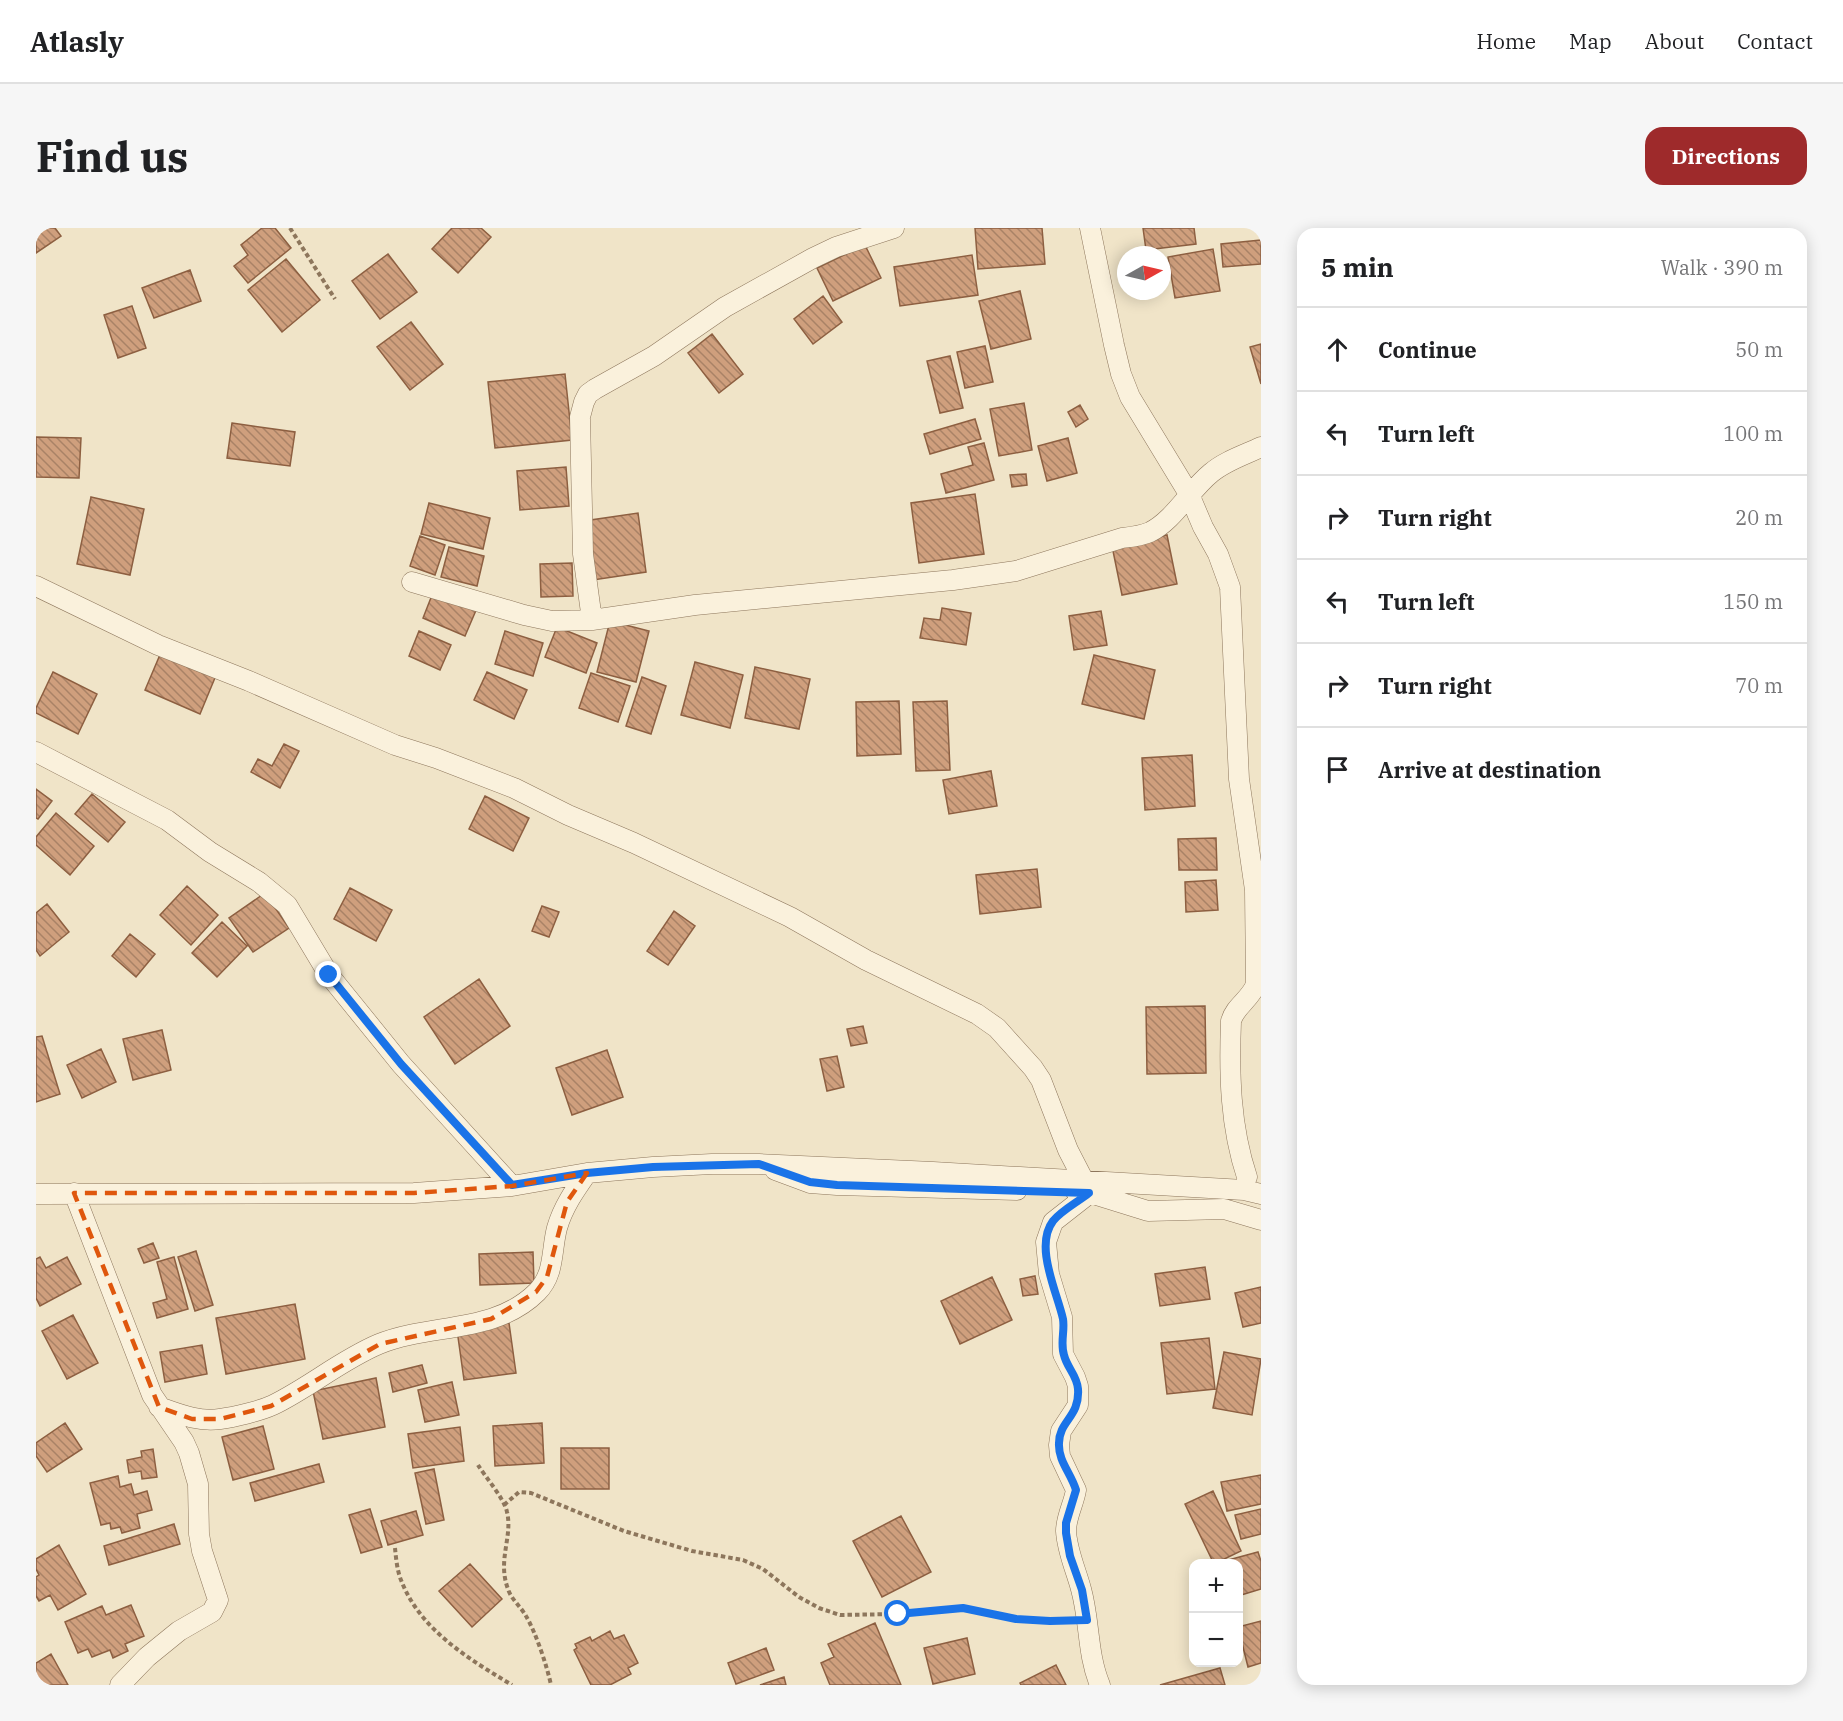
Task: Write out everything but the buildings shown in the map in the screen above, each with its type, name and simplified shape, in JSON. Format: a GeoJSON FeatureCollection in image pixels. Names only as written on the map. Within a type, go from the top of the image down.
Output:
{"type":"FeatureCollection","features":[{"type":"Feature","properties":{"kind":"street"},"geometry":{"type":"LineString","coordinates":[[592,620],[583,554],[581,502],[580,417],[588,394],[654,356],[725,307],[813,258],[894,228]]}},
{"type":"Feature","properties":{"kind":"street"},"geometry":{"type":"LineString","coordinates":[[1090,228],[1124,382],[1130,397],[1190,494],[1218,554],[1230,587],[1239,779],[1255,890],[1256,984],[1254,990],[1232,1014],[1229,1078],[1239,1152],[1247,1177]]}},
{"type":"Feature","properties":{"kind":"street"},"geometry":{"type":"LineString","coordinates":[[412,582],[552,621],[592,620],[695,605],[953,580],[1016,571],[1151,531],[1163,523],[1211,472],[1261,447]]}},
{"type":"Feature","properties":{"kind":"street"},"geometry":{"type":"LineString","coordinates":[[36,586],[158,645],[249,681],[395,745],[514,788],[568,816],[633,843],[790,917],[866,960],[977,1014],[997,1028],[1041,1080],[1068,1150],[1087,1187],[1148,1211],[1224,1209],[1261,1220]]}},
{"type":"Feature","properties":{"kind":"street"},"geometry":{"type":"LineString","coordinates":[[36,752],[167,820],[210,852],[279,897],[293,913],[329,975],[401,1064],[512,1185]]}},
{"type":"Feature","properties":{"kind":"street"},"geometry":{"type":"LineString","coordinates":[[36,1194],[414,1193],[512,1185],[587,1173],[653,1167],[759,1164],[1087,1187],[1244,1190],[1261,1194]]}},
{"type":"Feature","properties":{"kind":"street"},"geometry":{"type":"LineString","coordinates":[[159,1407],[192,1419],[219,1419],[271,1406],[360,1353],[380,1344],[397,1338],[491,1319],[509,1312],[537,1292],[548,1277],[557,1228],[567,1202],[587,1173]]}},
{"type":"Feature","properties":{"kind":"street"},"geometry":{"type":"LineString","coordinates":[[1087,1187],[1053,1222],[1046,1242],[1049,1274],[1062,1317],[1063,1354],[1076,1377],[1078,1386],[1078,1405],[1061,1431],[1059,1445],[1060,1456],[1076,1490],[1066,1523],[1066,1533],[1070,1556],[1082,1590],[1090,1657],[1100,1685]]}},
{"type":"Feature","properties":{"kind":"street"},"geometry":{"type":"LineString","coordinates":[[74,1193],[147,1382],[159,1407],[184,1442],[194,1465],[198,1484],[199,1534],[218,1600],[212,1612],[179,1631],[147,1657],[120,1685]]}},
{"type":"Feature","properties":{"kind":"path"},"geometry":{"type":"LineString","coordinates":[[290,228],[335,299]]}},
{"type":"Feature","properties":{"kind":"path"},"geometry":{"type":"LineString","coordinates":[[478,1465],[507,1512],[503,1564],[508,1590],[527,1618],[551,1685]]}},
{"type":"Feature","properties":{"kind":"path"},"geometry":{"type":"LineString","coordinates":[[504,1505],[519,1492],[531,1492],[624,1531],[692,1551],[743,1560],[763,1569],[799,1597],[819,1608],[840,1615],[898,1614],[963,1608],[1016,1619],[1087,1620]]}},
{"type":"Feature","properties":{"kind":"path"},"geometry":{"type":"LineString","coordinates":[[394,1548],[401,1579],[426,1622],[441,1637],[512,1685]]}},
{"type":"Feature","properties":{"kind":"highlighted area"},"geometry":{"type":"Polygon","coordinates":[[[587,1173],[567,1202],[547,1277],[536,1292],[491,1319],[380,1344],[271,1406],[220,1419],[192,1419],[159,1407],[74,1193],[414,1193],[512,1186],[587,1173]]]}},
{"type":"Feature","properties":{"kind":"route"},"geometry":{"type":"LineString","coordinates":[[329,975],[354,1003],[401,1064],[512,1185],[587,1173],[653,1167],[759,1164],[810,1182],[837,1185],[1089,1193],[1053,1222],[1046,1242],[1049,1274],[1062,1317],[1063,1354],[1076,1377],[1078,1386],[1078,1405],[1061,1431],[1059,1445],[1060,1456],[1076,1490],[1066,1523],[1066,1533],[1070,1556],[1082,1590],[1087,1620],[1016,1619],[963,1608],[898,1614]]}}]}
